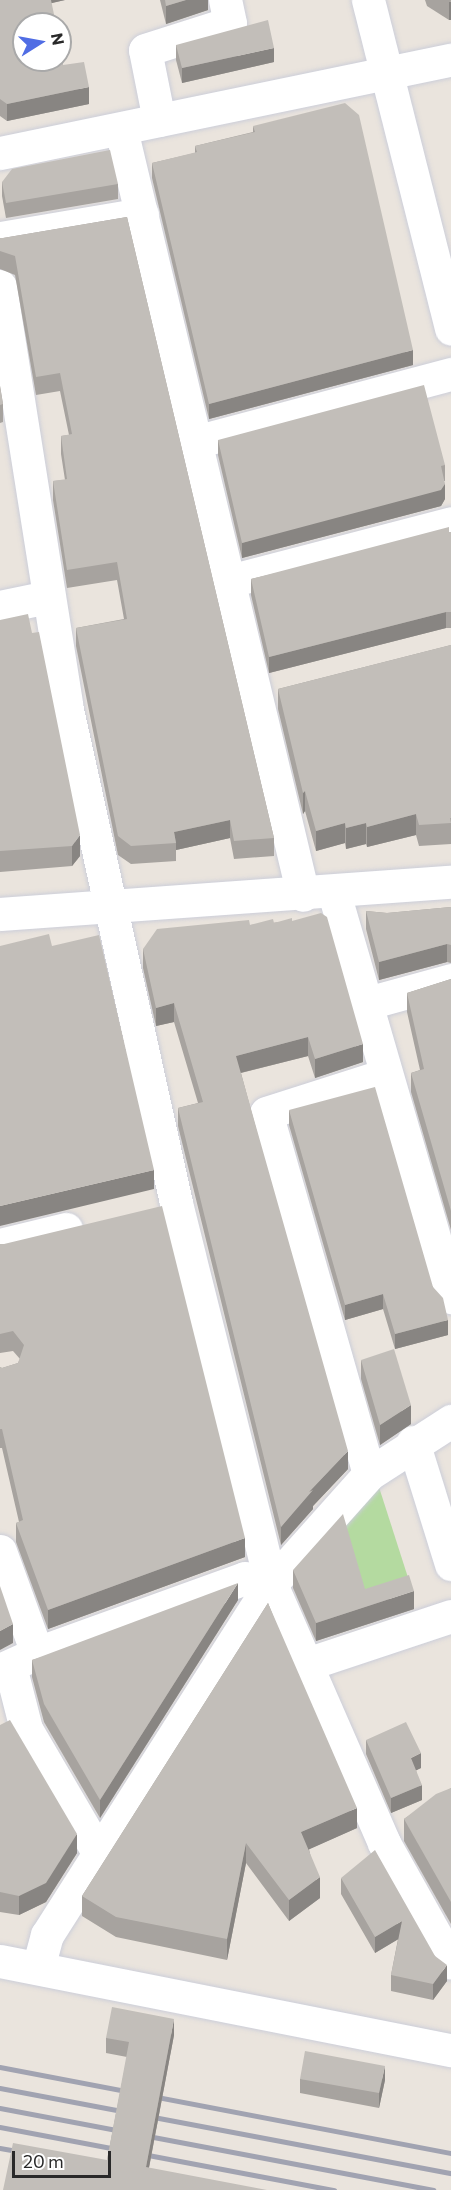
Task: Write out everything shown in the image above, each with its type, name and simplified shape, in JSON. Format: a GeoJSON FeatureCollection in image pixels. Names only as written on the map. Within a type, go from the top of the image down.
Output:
{"type":"FeatureCollection","features":[{"type":"Feature","properties":{"kind":"street"},"geometry":{"type":"LineString","coordinates":[[159,120],[145,50],[230,23],[225,0]]}},
{"type":"Feature","properties":{"kind":"street"},"geometry":{"type":"LineString","coordinates":[[368,0],[387,73],[439,233],[451,329]]}},
{"type":"Feature","properties":{"kind":"street"},"geometry":{"type":"LineString","coordinates":[[0,153],[451,60]]}},
{"type":"Feature","properties":{"kind":"street"},"geometry":{"type":"LineString","coordinates":[[121,129],[229,581],[269,692],[319,894],[364,1004],[451,1297]]}},
{"type":"Feature","properties":{"kind":"street"},"geometry":{"type":"LineString","coordinates":[[0,238],[142,214]]}},
{"type":"Feature","properties":{"kind":"street"},"geometry":{"type":"LineString","coordinates":[[0,286],[47,597],[66,705],[176,1203],[271,1584],[384,1843],[451,1963]]}},
{"type":"Feature","properties":{"kind":"street"},"geometry":{"type":"LineString","coordinates":[[195,442],[451,374]]}},
{"type":"Feature","properties":{"kind":"street"},"geometry":{"type":"LineString","coordinates":[[229,581],[451,523]]}},
{"type":"Feature","properties":{"kind":"street"},"geometry":{"type":"LineString","coordinates":[[0,607],[47,597]]}},
{"type":"Feature","properties":{"kind":"street"},"geometry":{"type":"LineString","coordinates":[[0,915],[319,894],[451,882]]}},
{"type":"Feature","properties":{"kind":"street"},"geometry":{"type":"LineString","coordinates":[[364,1004],[451,980]]}},
{"type":"Feature","properties":{"kind":"street"},"geometry":{"type":"LineString","coordinates":[[369,1474],[266,1113],[385,1075]]}},
{"type":"Feature","properties":{"kind":"street"},"geometry":{"type":"LineString","coordinates":[[142,1211],[176,1203]]}},
{"type":"Feature","properties":{"kind":"street"},"geometry":{"type":"LineString","coordinates":[[0,1245],[97,1222]]}},
{"type":"Feature","properties":{"kind":"street"},"geometry":{"type":"LineString","coordinates":[[38,1968],[47,1935],[271,1584],[369,1474],[413,1442],[451,1421]]}},
{"type":"Feature","properties":{"kind":"street"},"geometry":{"type":"LineString","coordinates":[[413,1442],[451,1564]]}},
{"type":"Feature","properties":{"kind":"street"},"geometry":{"type":"LineString","coordinates":[[0,1551],[26,1729],[98,1852]]}},
{"type":"Feature","properties":{"kind":"street"},"geometry":{"type":"LineString","coordinates":[[16,1663],[245,1578],[271,1584]]}},
{"type":"Feature","properties":{"kind":"street"},"geometry":{"type":"LineString","coordinates":[[307,1664],[451,1616]]}},
{"type":"Feature","properties":{"kind":"street"},"geometry":{"type":"LineString","coordinates":[[0,1961],[451,2050]]}},
{"type":"Feature","properties":{"kind":"green space"},"geometry":{"type":"Polygon","coordinates":[[[378,1484],[412,1590],[367,1605],[342,1523],[378,1484]]]}},
{"type":"Feature","properties":{"kind":"building"},"geometry":{"type":"Polygon","coordinates":[[[0,0],[51,0],[54,12],[12,12],[12,72],[72,72],[72,64],[84,62],[89,87],[7,104],[0,99],[0,0]]]}},
{"type":"Feature","properties":{"kind":"building"},"geometry":{"type":"Polygon","coordinates":[[[165,0],[186,0],[166,6],[165,0]]]}},
{"type":"Feature","properties":{"kind":"building"},"geometry":{"type":"Polygon","coordinates":[[[268,20],[274,48],[182,68],[176,45],[268,20]]]}},
{"type":"Feature","properties":{"kind":"building"},"geometry":{"type":"Polygon","coordinates":[[[345,103],[359,115],[413,350],[209,404],[152,163],[197,152],[195,146],[255,132],[253,126],[345,103]]]}},
{"type":"Feature","properties":{"kind":"building"},"geometry":{"type":"Polygon","coordinates":[[[110,150],[118,184],[6,203],[2,182],[12,169],[110,150]]]}},
{"type":"Feature","properties":{"kind":"building"},"geometry":{"type":"Polygon","coordinates":[[[127,217],[274,838],[234,841],[230,820],[174,832],[176,843],[131,846],[118,836],[76,628],[127,619],[117,562],[67,570],[53,481],[67,479],[61,436],[72,434],[60,373],[36,377],[15,256],[0,251],[0,238],[127,217]]]}},
{"type":"Feature","properties":{"kind":"building"},"geometry":{"type":"Polygon","coordinates":[[[424,385],[445,465],[441,466],[445,484],[441,490],[242,543],[218,440],[424,385]]]}},
{"type":"Feature","properties":{"kind":"building"},"geometry":{"type":"Polygon","coordinates":[[[0,386],[3,404],[0,405],[0,386]]]}},
{"type":"Feature","properties":{"kind":"building"},"geometry":{"type":"Polygon","coordinates":[[[449,527],[449,532],[451,532],[451,612],[269,657],[251,579],[449,527]]]}},
{"type":"Feature","properties":{"kind":"building"},"geometry":{"type":"Polygon","coordinates":[[[28,614],[32,633],[39,632],[80,835],[72,846],[0,851],[0,620],[28,614]]]}},
{"type":"Feature","properties":{"kind":"building"},"geometry":{"type":"Polygon","coordinates":[[[451,645],[451,823],[419,825],[416,814],[367,827],[366,823],[346,828],[345,823],[316,831],[305,791],[303,793],[278,689],[451,645]]]}},
{"type":"Feature","properties":{"kind":"building"},"geometry":{"type":"Polygon","coordinates":[[[451,907],[451,945],[447,944],[379,962],[366,911],[387,913],[451,907]]]}},
{"type":"Feature","properties":{"kind":"building"},"geometry":{"type":"Polygon","coordinates":[[[321,913],[327,917],[363,1044],[315,1059],[308,1037],[236,1056],[348,1451],[309,1492],[313,1490],[281,1527],[178,1108],[203,1102],[174,1003],[156,1008],[143,949],[157,929],[249,920],[250,925],[273,919],[274,923],[321,913]]]}},
{"type":"Feature","properties":{"kind":"building"},"geometry":{"type":"Polygon","coordinates":[[[49,934],[52,946],[99,935],[154,1170],[0,1206],[0,946],[49,934]]]}},
{"type":"Feature","properties":{"kind":"building"},"geometry":{"type":"Polygon","coordinates":[[[451,979],[451,1211],[411,1073],[424,1069],[407,993],[451,979]]]}},
{"type":"Feature","properties":{"kind":"building"},"geometry":{"type":"Polygon","coordinates":[[[375,1087],[433,1287],[443,1298],[448,1320],[395,1334],[383,1294],[345,1305],[289,1110],[375,1087]]]}},
{"type":"Feature","properties":{"kind":"building"},"geometry":{"type":"Polygon","coordinates":[[[162,1206],[245,1538],[48,1610],[16,1523],[23,1520],[2,1429],[0,1429],[0,1367],[18,1363],[24,1345],[13,1331],[0,1334],[0,1244],[162,1206]]]}},
{"type":"Feature","properties":{"kind":"building"},"geometry":{"type":"Polygon","coordinates":[[[394,1349],[411,1405],[380,1425],[361,1360],[394,1349]]]}},
{"type":"Feature","properties":{"kind":"building"},"geometry":{"type":"Polygon","coordinates":[[[343,1514],[365,1589],[409,1575],[414,1591],[316,1623],[293,1570],[343,1514]]]}},
{"type":"Feature","properties":{"kind":"building"},"geometry":{"type":"Polygon","coordinates":[[[238,1583],[100,1800],[44,1704],[32,1660],[238,1583]]]}},
{"type":"Feature","properties":{"kind":"building"},"geometry":{"type":"Polygon","coordinates":[[[0,1586],[13,1624],[0,1631],[0,1586]]]}},
{"type":"Feature","properties":{"kind":"building"},"geometry":{"type":"Polygon","coordinates":[[[268,1603],[357,1808],[301,1832],[320,1877],[289,1900],[246,1843],[227,1939],[116,1917],[82,1896],[268,1603]]]}},
{"type":"Feature","properties":{"kind":"building"},"geometry":{"type":"Polygon","coordinates":[[[10,1720],[77,1834],[46,1883],[19,1896],[0,1892],[0,1725],[10,1720]]]}},
{"type":"Feature","properties":{"kind":"building"},"geometry":{"type":"Polygon","coordinates":[[[406,1722],[421,1753],[411,1758],[422,1785],[391,1798],[366,1740],[406,1722]]]}},
{"type":"Feature","properties":{"kind":"building"},"geometry":{"type":"Polygon","coordinates":[[[451,1788],[451,1902],[404,1819],[436,1794],[451,1788]]]}},
{"type":"Feature","properties":{"kind":"building"},"geometry":{"type":"Polygon","coordinates":[[[375,1850],[435,1956],[447,1965],[433,1984],[391,1975],[402,1921],[375,1937],[341,1878],[375,1850]]]}},
{"type":"Feature","properties":{"kind":"building"},"geometry":{"type":"Polygon","coordinates":[[[112,2007],[174,2019],[146,2167],[267,2190],[3,2190],[13,2143],[107,2160],[129,2042],[106,2038],[112,2007]]]}},
{"type":"Feature","properties":{"kind":"building"},"geometry":{"type":"Polygon","coordinates":[[[305,2051],[385,2066],[379,2093],[300,2079],[305,2051]]]}},
{"type":"Feature","properties":{"kind":"railway"},"geometry":{"type":"LineString","coordinates":[[0,2067],[451,2153]]}},
{"type":"Feature","properties":{"kind":"railway"},"geometry":{"type":"LineString","coordinates":[[0,2088],[451,2173]]}},
{"type":"Feature","properties":{"kind":"railway"},"geometry":{"type":"LineString","coordinates":[[0,2108],[433,2190]]}},
{"type":"Feature","properties":{"kind":"railway"},"geometry":{"type":"LineString","coordinates":[[0,2127],[334,2190]]}},
{"type":"Feature","properties":{"kind":"railway"},"geometry":{"type":"LineString","coordinates":[[0,2148],[27,2153]]}}]}
